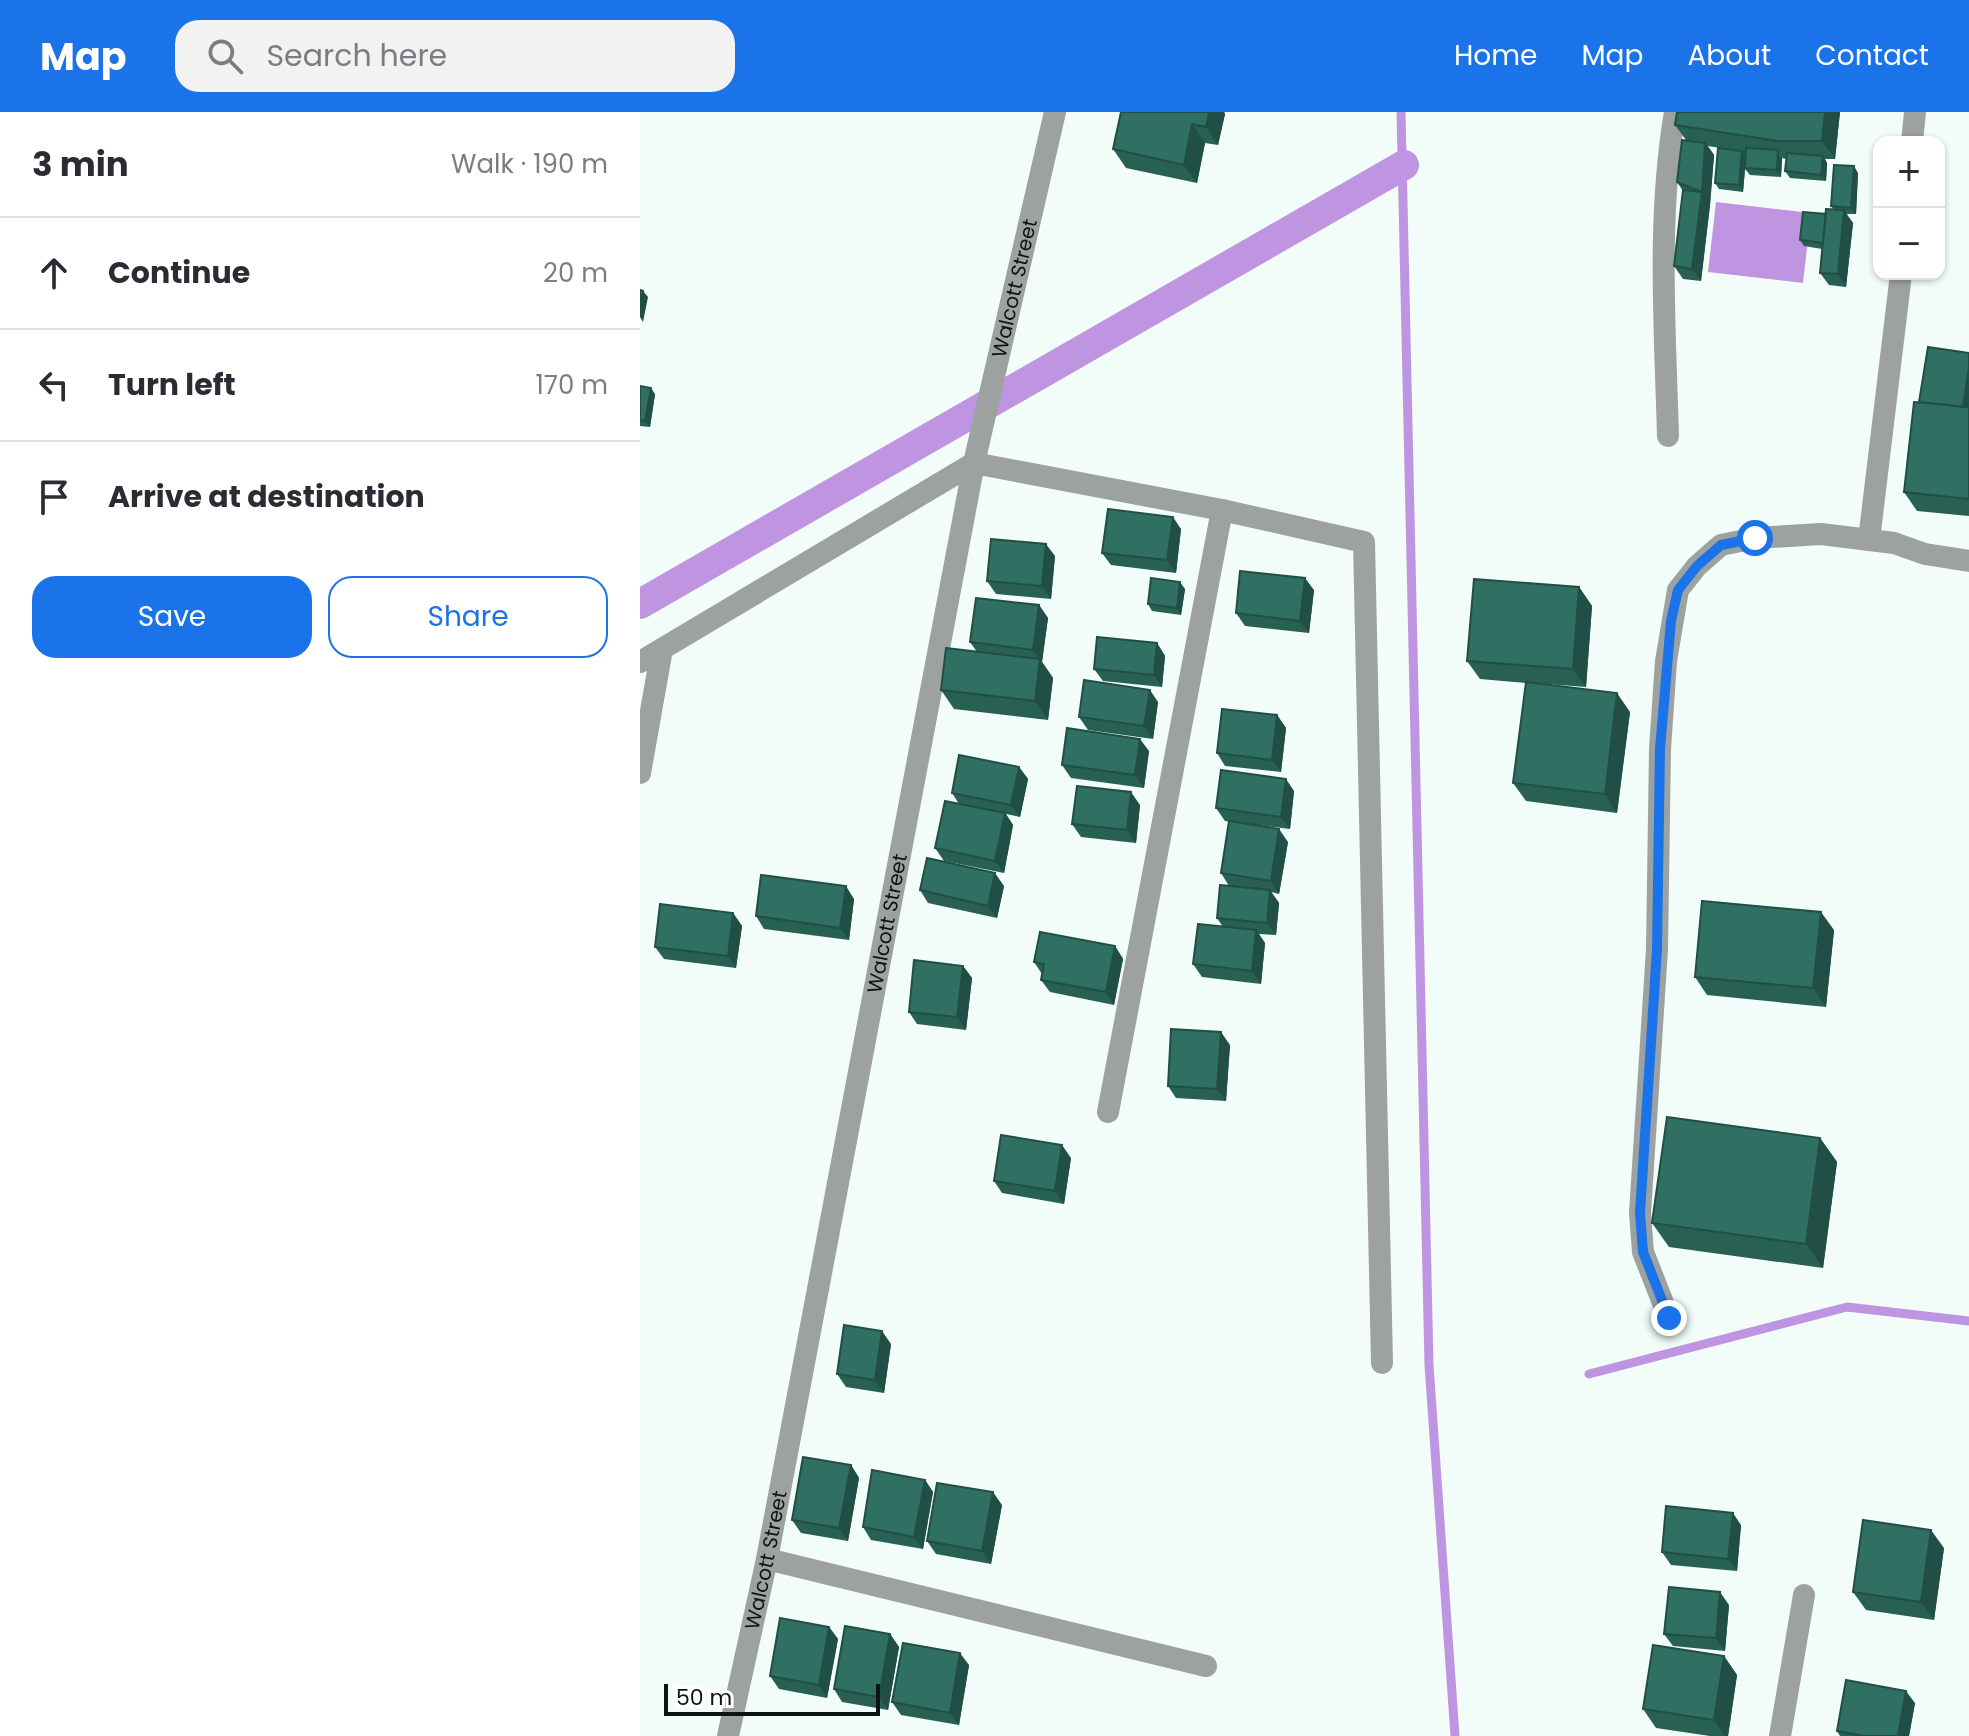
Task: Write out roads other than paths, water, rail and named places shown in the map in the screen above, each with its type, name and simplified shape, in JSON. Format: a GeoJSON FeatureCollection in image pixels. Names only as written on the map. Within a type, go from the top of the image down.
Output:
{"type":"FeatureCollection","features":[{"type":"Feature","properties":{"kind":"street","name":"Walcott Street"},"geometry":{"type":"LineString","coordinates":[[728,1736],[767,1559],[974,463],[1055,112]]}},
{"type":"Feature","properties":{"kind":"street"},"geometry":{"type":"LineString","coordinates":[[1668,436],[1666,178],[1675,112]]}},
{"type":"Feature","properties":{"kind":"street"},"geometry":{"type":"LineString","coordinates":[[1913,136],[1915,112]]}},
{"type":"Feature","properties":{"kind":"street"},"geometry":{"type":"LineString","coordinates":[[1869,540],[1900,280]]}},
{"type":"Feature","properties":{"kind":"street"},"geometry":{"type":"LineString","coordinates":[[640,662],[974,463],[1222,510],[1364,542],[1382,1363]]}},
{"type":"Feature","properties":{"kind":"street"},"geometry":{"type":"LineString","coordinates":[[1108,1112],[1222,510]]}},
{"type":"Feature","properties":{"kind":"street"},"geometry":{"type":"LineString","coordinates":[[1669,1318],[1643,1252],[1640,1213],[1657,949],[1660,749],[1666,661],[1678,590],[1697,566],[1721,545],[1755,538],[1821,534],[1869,540],[1969,561]]}},
{"type":"Feature","properties":{"kind":"street"},"geometry":{"type":"LineString","coordinates":[[640,773],[662,649]]}},
{"type":"Feature","properties":{"kind":"street"},"geometry":{"type":"LineString","coordinates":[[767,1559],[1206,1666]]}},
{"type":"Feature","properties":{"kind":"street"},"geometry":{"type":"LineString","coordinates":[[1780,1736],[1804,1595]]}},
{"type":"Feature","properties":{"kind":"waterway"},"geometry":{"type":"LineString","coordinates":[[1401,112],[1429,1365],[1455,1736]]}},
{"type":"Feature","properties":{"kind":"waterway"},"geometry":{"type":"LineString","coordinates":[[640,604],[1404,165]]}},
{"type":"Feature","properties":{"kind":"waterway"},"geometry":{"type":"LineString","coordinates":[[1589,1374],[1847,1307],[1969,1321]]}}]}
